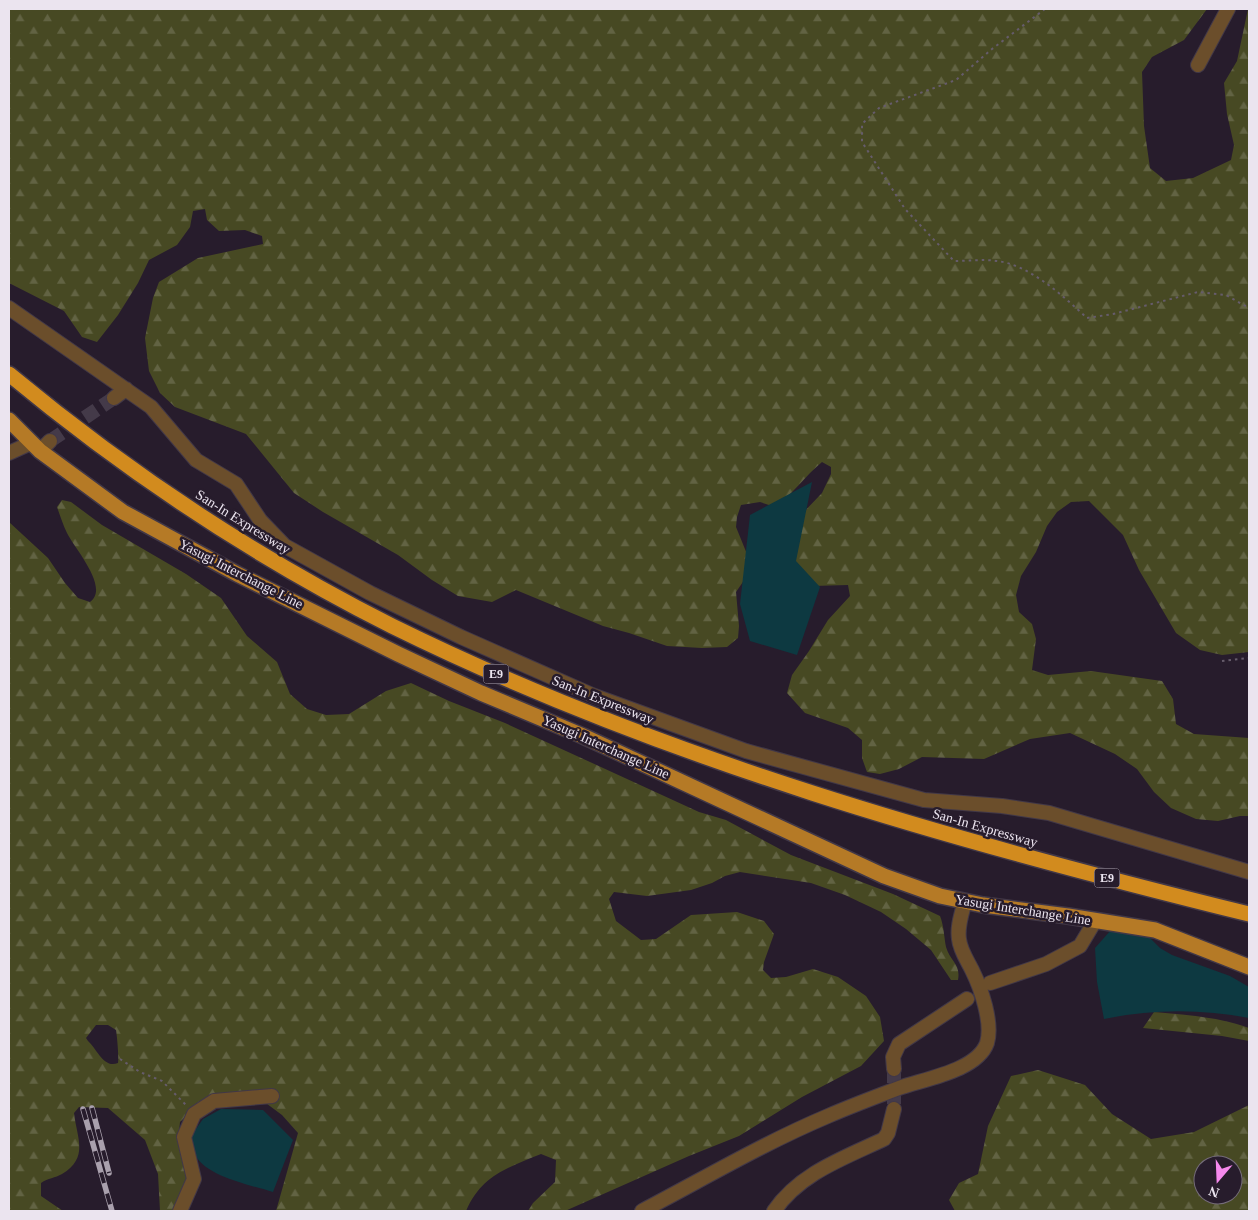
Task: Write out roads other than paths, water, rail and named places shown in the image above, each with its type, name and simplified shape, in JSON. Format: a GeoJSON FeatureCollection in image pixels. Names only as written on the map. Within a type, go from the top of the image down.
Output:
{"type":"FeatureCollection","features":[{"type":"Feature","properties":{"kind":"highway","name":"San-In Expressway"},"geometry":{"type":"LineString","coordinates":[[9,374],[65,420],[160,490],[222,530],[306,580],[400,629],[481,667],[572,706],[687,751],[818,795],[917,826],[1038,860],[1249,914]]}},
{"type":"Feature","properties":{"kind":"main road","name":"Yasugi Interchange Line"},"geometry":{"type":"LineString","coordinates":[[9,420],[123,512],[237,574],[481,694],[583,736],[884,876],[940,896],[983,905],[1155,930],[1249,967]]}},
{"type":"Feature","properties":{"kind":"street"},"geometry":{"type":"LineString","coordinates":[[1198,65],[1228,9]]}},
{"type":"Feature","properties":{"kind":"street"},"geometry":{"type":"LineString","coordinates":[[9,308],[151,406],[196,460],[236,484],[260,520],[285,546],[370,593],[461,637],[592,695],[746,752],[924,800],[1002,806],[1049,813],[1249,872]]}},
{"type":"Feature","properties":{"kind":"street"},"geometry":{"type":"LineString","coordinates":[[114,398],[126,389]]}},
{"type":"Feature","properties":{"kind":"street"},"geometry":{"type":"LineString","coordinates":[[9,453],[40,445]]}},
{"type":"Feature","properties":{"kind":"street"},"geometry":{"type":"LineString","coordinates":[[642,1211],[827,1116],[909,1084],[958,1068],[973,1061],[981,1054],[987,1042],[988,1026],[986,1012],[976,979],[959,941],[958,927],[964,901]]}},
{"type":"Feature","properties":{"kind":"street"},"geometry":{"type":"LineString","coordinates":[[990,983],[1046,964],[1080,946],[1095,921]]}},
{"type":"Feature","properties":{"kind":"street"},"geometry":{"type":"LineString","coordinates":[[894,1069],[893,1057],[899,1044],[967,999]]}},
{"type":"Feature","properties":{"kind":"street"},"geometry":{"type":"LineString","coordinates":[[180,1211],[194,1179],[184,1137],[194,1114],[214,1102],[272,1096]]}},
{"type":"Feature","properties":{"kind":"street"},"geometry":{"type":"LineString","coordinates":[[774,1211],[784,1198],[805,1178],[884,1139],[888,1133],[894,1109]]}},
{"type":"Feature","properties":{"kind":"tunnel"},"geometry":{"type":"LineString","coordinates":[[50,441],[114,398]]}},
{"type":"Feature","properties":{"kind":"tunnel"},"geometry":{"type":"LineString","coordinates":[[894,1069],[894,1109]]}},
{"type":"Feature","properties":{"kind":"railway"},"geometry":{"type":"LineString","coordinates":[[92,1108],[109,1173]]}},
{"type":"Feature","properties":{"kind":"railway"},"geometry":{"type":"LineString","coordinates":[[83,1109],[112,1211]]}}]}
